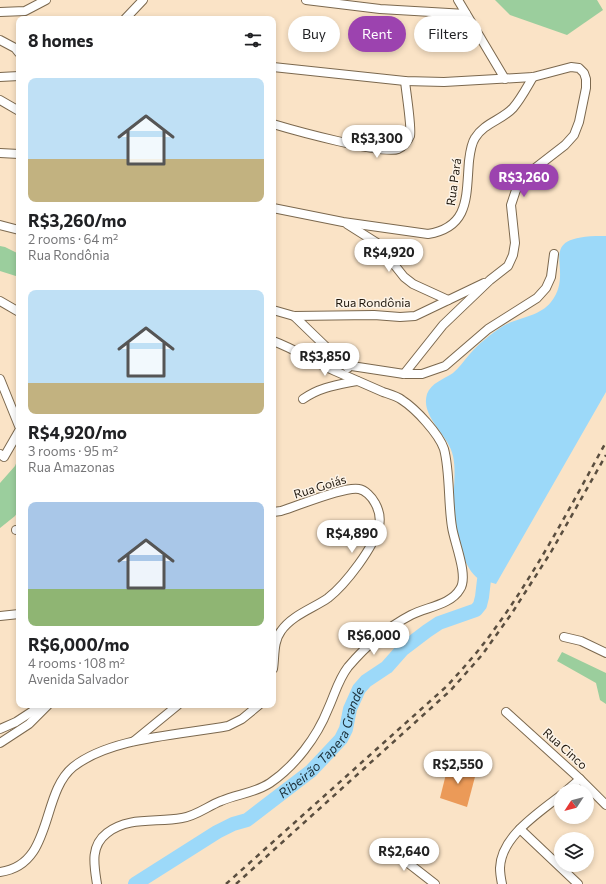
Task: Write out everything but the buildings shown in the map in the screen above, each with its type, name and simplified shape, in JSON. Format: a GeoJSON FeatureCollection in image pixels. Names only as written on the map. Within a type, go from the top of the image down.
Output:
{"type":"FeatureCollection","features":[{"type":"Feature","properties":{"kind":"street"},"geometry":{"type":"LineString","coordinates":[[0,12],[25,11],[46,0]]}},
{"type":"Feature","properties":{"kind":"street"},"geometry":{"type":"LineString","coordinates":[[127,16],[143,0]]}},
{"type":"Feature","properties":{"kind":"street"},"geometry":{"type":"LineString","coordinates":[[306,0],[380,9],[466,14]]}},
{"type":"Feature","properties":{"kind":"street"},"geometry":{"type":"LineString","coordinates":[[458,0],[505,79]]}},
{"type":"Feature","properties":{"kind":"street"},"geometry":{"type":"LineString","coordinates":[[0,40],[16,49]]}},
{"type":"Feature","properties":{"kind":"street","name":"Rua Rondônia"},"geometry":{"type":"LineString","coordinates":[[404,374],[443,325],[490,280],[508,266],[513,255],[515,243],[511,205],[516,190],[525,176],[565,145],[574,135],[579,122],[586,88],[584,73],[579,68],[571,67],[533,77]]}},
{"type":"Feature","properties":{"kind":"street"},"geometry":{"type":"LineString","coordinates":[[276,68],[405,81],[533,77]]}},
{"type":"Feature","properties":{"kind":"street"},"geometry":{"type":"LineString","coordinates":[[0,77],[16,76]]}},
{"type":"Feature","properties":{"kind":"street","name":"Rua Pará"},"geometry":{"type":"LineString","coordinates":[[276,209],[343,222],[428,234],[441,232],[453,225],[460,217],[465,205],[470,151],[474,139],[486,126],[513,108],[533,77]]}},
{"type":"Feature","properties":{"kind":"street"},"geometry":{"type":"LineString","coordinates":[[276,125],[353,144],[388,150],[398,149],[405,144],[410,136],[405,81]]}},
{"type":"Feature","properties":{"kind":"street"},"geometry":{"type":"LineString","coordinates":[[0,100],[16,109]]}},
{"type":"Feature","properties":{"kind":"street"},"geometry":{"type":"LineString","coordinates":[[0,153],[16,154]]}},
{"type":"Feature","properties":{"kind":"street"},"geometry":{"type":"LineString","coordinates":[[343,222],[377,243],[404,277],[413,284],[448,300]]}},
{"type":"Feature","properties":{"kind":"street"},"geometry":{"type":"LineString","coordinates":[[0,225],[16,229]]}},
{"type":"Feature","properties":{"kind":"street"},"geometry":{"type":"LineString","coordinates":[[345,365],[404,374],[422,374],[445,366],[488,329],[537,298],[546,288],[551,277],[554,254]]}},
{"type":"Feature","properties":{"kind":"street","name":"Rua Rondônia"},"geometry":{"type":"LineString","coordinates":[[276,311],[294,316],[415,316],[490,280]]}},
{"type":"Feature","properties":{"kind":"street"},"geometry":{"type":"LineString","coordinates":[[0,301],[16,310]]}},
{"type":"Feature","properties":{"kind":"street"},"geometry":{"type":"LineString","coordinates":[[294,316],[345,365],[358,381]]}},
{"type":"Feature","properties":{"kind":"street"},"geometry":{"type":"LineString","coordinates":[[97,884],[93,862],[94,852],[99,840],[108,832],[123,824],[186,818],[223,800],[258,789],[271,782],[297,758],[315,735],[328,710],[340,679],[354,661],[396,624],[413,614],[454,597],[461,588],[463,578],[452,527],[444,449],[419,414],[402,400],[325,367],[294,349],[276,342]]}},
{"type":"Feature","properties":{"kind":"street"},"geometry":{"type":"LineString","coordinates":[[0,379],[16,419]]}},
{"type":"Feature","properties":{"kind":"street"},"geometry":{"type":"LineString","coordinates":[[303,399],[314,391],[323,388],[358,381]]}},
{"type":"Feature","properties":{"kind":"street"},"geometry":{"type":"LineString","coordinates":[[2,456],[16,435]]}},
{"type":"Feature","properties":{"kind":"street","name":"Rua Goiás"},"geometry":{"type":"LineString","coordinates":[[276,512],[349,488],[361,489],[372,498],[380,511],[379,526],[370,546],[349,576],[329,597],[291,621],[282,630],[276,641]]}},
{"type":"Feature","properties":{"kind":"street"},"geometry":{"type":"LineString","coordinates":[[0,616],[16,614]]}},
{"type":"Feature","properties":{"kind":"street"},"geometry":{"type":"LineString","coordinates":[[564,637],[581,641],[606,653]]}},
{"type":"Feature","properties":{"kind":"street"},"geometry":{"type":"LineString","coordinates":[[0,729],[16,722],[37,708]]}},
{"type":"Feature","properties":{"kind":"street"},"geometry":{"type":"LineString","coordinates":[[0,743],[30,724],[45,708]]}},
{"type":"Feature","properties":{"kind":"street"},"geometry":{"type":"LineString","coordinates":[[134,741],[174,708]]}},
{"type":"Feature","properties":{"kind":"street"},"geometry":{"type":"LineString","coordinates":[[0,872],[8,871],[23,862],[34,850],[43,834],[59,785],[73,768],[85,760],[116,745],[228,726],[242,719],[255,708]]}},
{"type":"Feature","properties":{"kind":"street","name":"Rua Cinco"},"geometry":{"type":"LineString","coordinates":[[506,712],[580,779],[606,805]]}},
{"type":"Feature","properties":{"kind":"street"},"geometry":{"type":"LineString","coordinates":[[574,784],[580,779]]}},
{"type":"Feature","properties":{"kind":"street"},"geometry":{"type":"LineString","coordinates":[[502,884],[500,867],[508,845],[520,830],[554,801]]}},
{"type":"Feature","properties":{"kind":"street"},"geometry":{"type":"LineString","coordinates":[[520,830],[578,884]]}},
{"type":"Feature","properties":{"kind":"street"},"geometry":{"type":"LineString","coordinates":[[385,845],[435,884]]}},
{"type":"Feature","properties":{"kind":"green space"},"geometry":{"type":"Polygon","coordinates":[[[495,0],[597,0],[603,10],[567,35],[510,15],[495,0]]]}},
{"type":"Feature","properties":{"kind":"green space"},"geometry":{"type":"Polygon","coordinates":[[[0,246],[16,252],[16,276],[0,271],[0,246]]]}},
{"type":"Feature","properties":{"kind":"green space"},"geometry":{"type":"Polygon","coordinates":[[[16,464],[16,514],[0,528],[0,483],[16,464]]]}},
{"type":"Feature","properties":{"kind":"green space"},"geometry":{"type":"Polygon","coordinates":[[[562,652],[606,673],[606,704],[600,700],[596,683],[557,661],[562,652]]]}},
{"type":"Feature","properties":{"kind":"water"},"geometry":{"type":"Polygon","coordinates":[[[606,236],[606,392],[496,584],[479,579],[469,568],[464,559],[455,531],[453,509],[455,471],[453,456],[446,441],[431,418],[426,402],[427,394],[431,387],[453,373],[476,347],[494,332],[509,323],[541,311],[551,302],[558,289],[560,277],[559,256],[561,247],[568,241],[582,237],[606,236]]]}},
{"type":"Feature","properties":{"kind":"waterway","name":"Ribeirão Tapera Grande"},"geometry":{"type":"LineString","coordinates":[[135,884],[217,832],[233,824],[247,820],[311,771],[341,739],[346,729],[350,709],[359,689],[366,681],[387,667],[402,650],[439,623],[476,610],[480,605],[484,580]]}},
{"type":"Feature","properties":{"kind":"railway"},"geometry":{"type":"LineString","coordinates":[[226,884],[447,686],[470,661],[513,603],[530,577],[606,442]]}},
{"type":"Feature","properties":{"kind":"railway"},"geometry":{"type":"LineString","coordinates":[[236,884],[451,690],[482,655],[512,613],[551,552],[606,455]]}}]}
